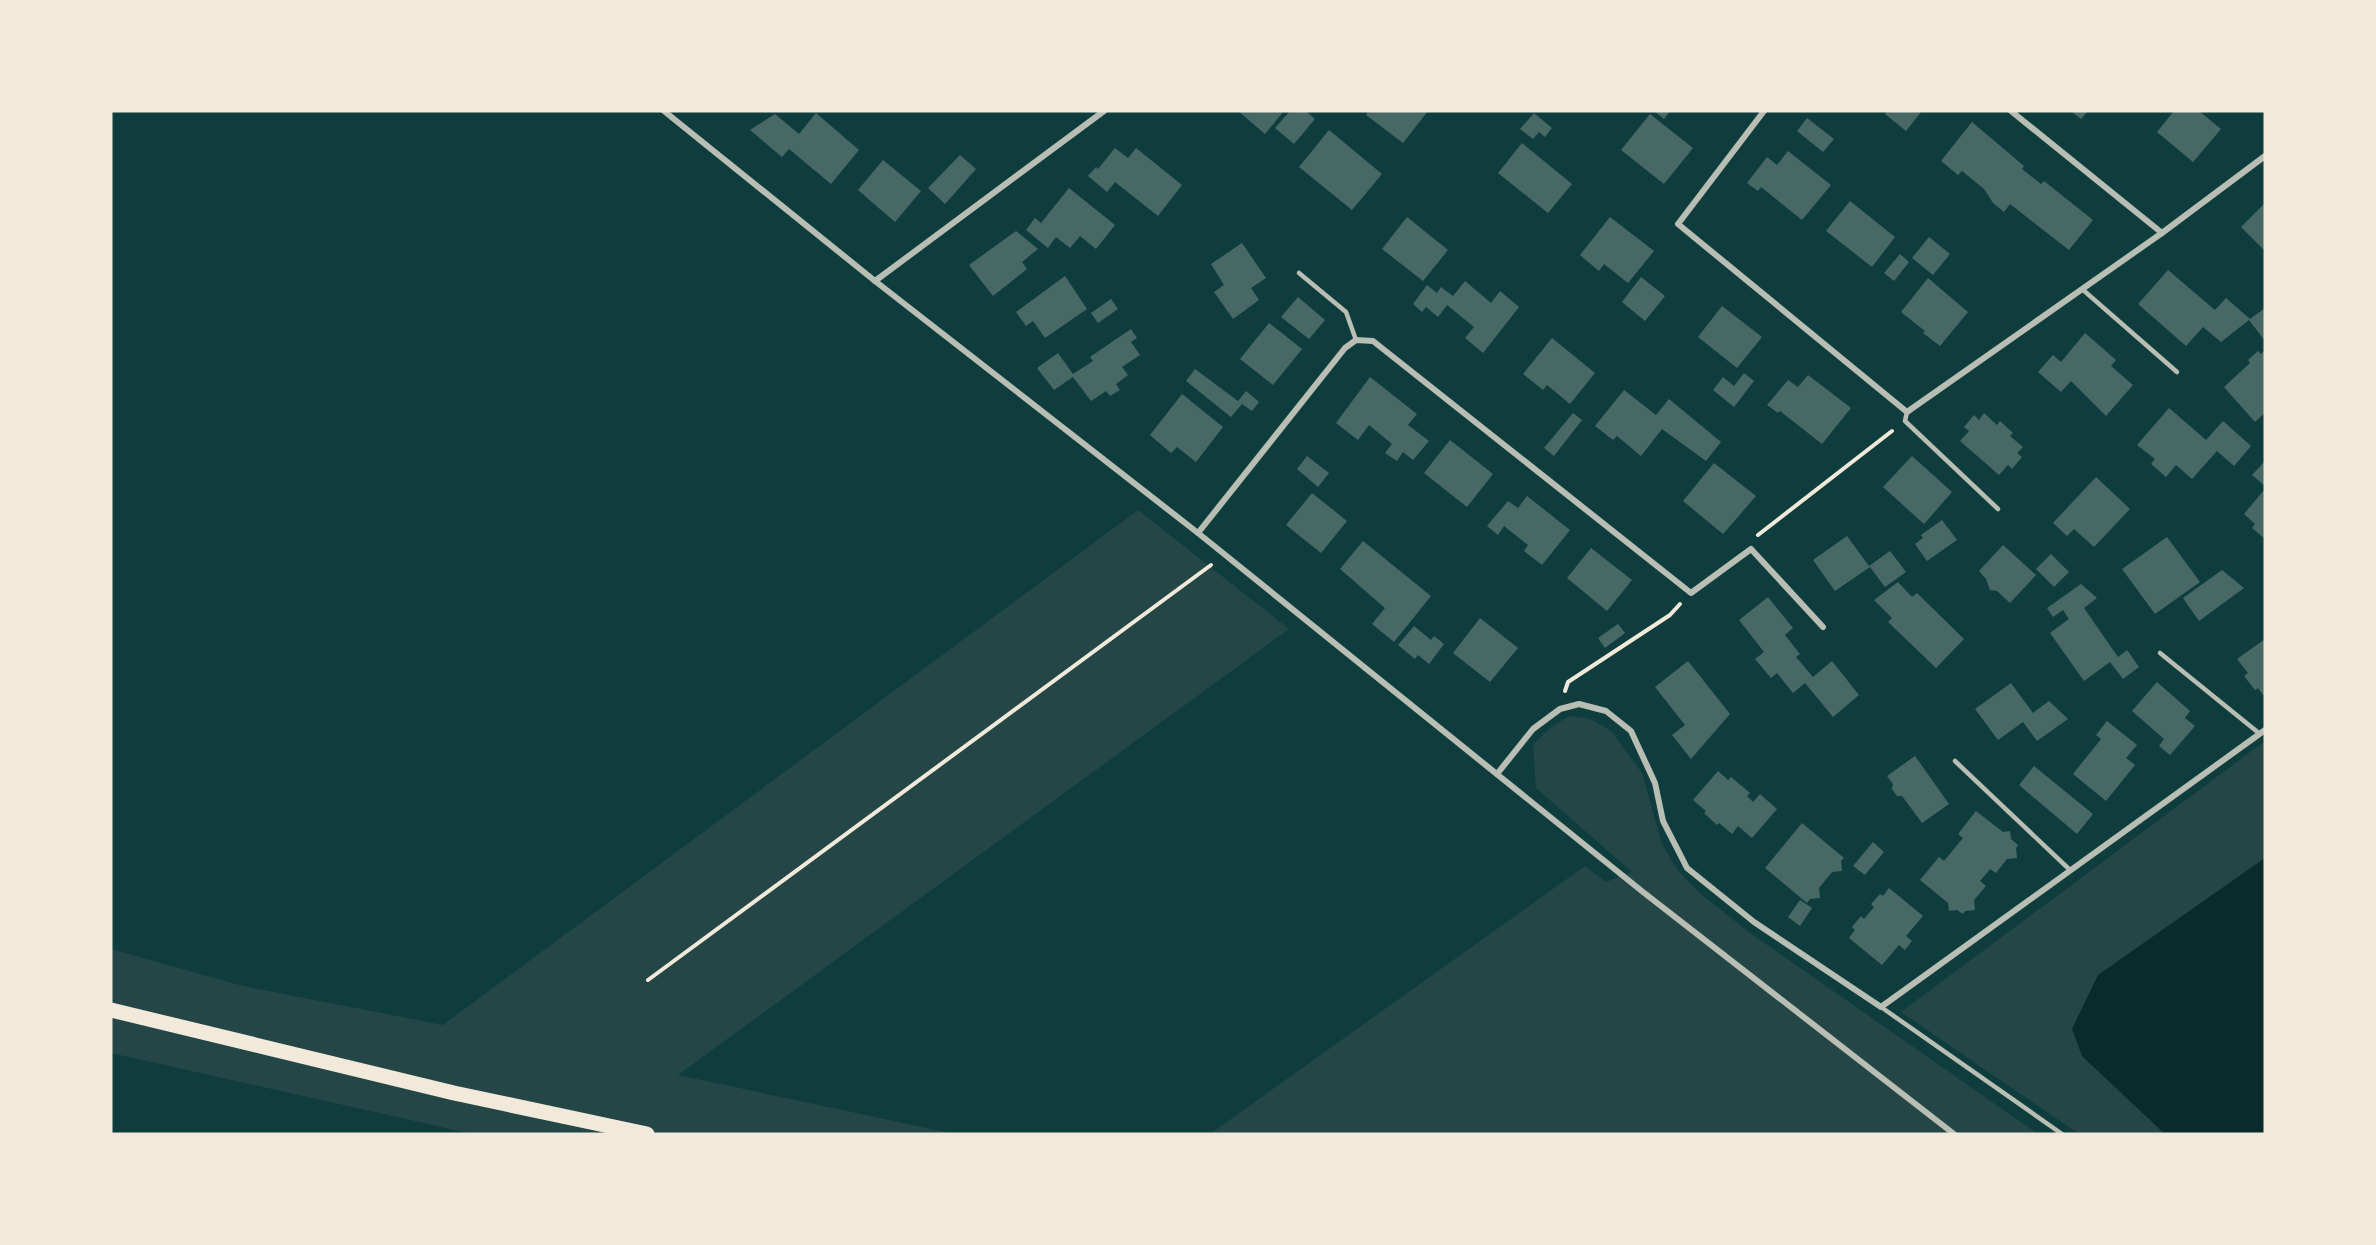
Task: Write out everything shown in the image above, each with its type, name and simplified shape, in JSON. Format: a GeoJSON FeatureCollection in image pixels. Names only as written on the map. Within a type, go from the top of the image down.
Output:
{"type":"FeatureCollection","features":[{"type":"Feature","properties":{"kind":"main road"},"geometry":{"type":"LineString","coordinates":[[111,1010],[454,1094],[646,1134]]}},
{"type":"Feature","properties":{"kind":"street"},"geometry":{"type":"LineString","coordinates":[[664,111],[875,281],[1198,533],[1643,892],[1954,1134]]}},
{"type":"Feature","properties":{"kind":"street"},"geometry":{"type":"LineString","coordinates":[[875,281],[1104,111]]}},
{"type":"Feature","properties":{"kind":"street"},"geometry":{"type":"LineString","coordinates":[[1764,111],[1678,224],[1907,412],[2264,160]]}},
{"type":"Feature","properties":{"kind":"street"},"geometry":{"type":"LineString","coordinates":[[2011,111],[2162,233]]}},
{"type":"Feature","properties":{"kind":"street"},"geometry":{"type":"LineString","coordinates":[[1198,533],[1345,348],[1356,340],[1372,341],[1690,593],[1751,549],[1823,627]]}},
{"type":"Feature","properties":{"kind":"street"},"geometry":{"type":"LineString","coordinates":[[1497,774],[1533,729],[1560,709],[1579,704],[1606,711],[1631,731],[1655,783],[1663,821],[1687,868],[1754,922],[1881,1007],[2262,732]]}},
{"type":"Feature","properties":{"kind":"lane"},"geometry":{"type":"LineString","coordinates":[[1299,273],[1346,312],[1356,340]]}},
{"type":"Feature","properties":{"kind":"lane"},"geometry":{"type":"LineString","coordinates":[[2082,289],[2177,372]]}},
{"type":"Feature","properties":{"kind":"lane"},"geometry":{"type":"LineString","coordinates":[[1907,412],[1905,421],[1998,508]]}},
{"type":"Feature","properties":{"kind":"lane"},"geometry":{"type":"LineString","coordinates":[[2160,653],[2262,732]]}},
{"type":"Feature","properties":{"kind":"lane"},"geometry":{"type":"LineString","coordinates":[[1955,761],[2070,870]]}},
{"type":"Feature","properties":{"kind":"lane"},"geometry":{"type":"LineString","coordinates":[[1881,1007],[2062,1134]]}},
{"type":"Feature","properties":{"kind":"path"},"geometry":{"type":"LineString","coordinates":[[1751,549],[1758,535],[1905,421]]}},
{"type":"Feature","properties":{"kind":"path"},"geometry":{"type":"LineString","coordinates":[[648,980],[1224,555]]}},
{"type":"Feature","properties":{"kind":"path"},"geometry":{"type":"LineString","coordinates":[[1560,709],[1568,682],[1670,615],[1690,593]]}},
{"type":"Feature","properties":{"kind":"shaded area"},"geometry":{"type":"Polygon","coordinates":[[[1138,510],[1289,629],[678,1075],[955,1134],[473,1134],[111,1053],[111,949],[243,986],[443,1025],[1138,510]]]}},
{"type":"Feature","properties":{"kind":"shaded area"},"geometry":{"type":"Polygon","coordinates":[[[1569,716],[1590,719],[1611,731],[1642,773],[1662,844],[1679,872],[1702,895],[1750,933],[2038,1134],[1210,1134],[1585,866],[1606,882],[1632,872],[1536,788],[1533,745],[1549,729],[1569,716]]]}},
{"type":"Feature","properties":{"kind":"shaded area"},"geometry":{"type":"Polygon","coordinates":[[[2265,741],[2265,858],[2099,975],[2082,1056],[2165,1134],[2079,1134],[1901,1012],[2265,741]]]}},
{"type":"Feature","properties":{"kind":"shaded area"},"geometry":{"type":"Polygon","coordinates":[[[2265,858],[2265,1134],[2165,1134],[2082,1056],[2072,1029],[2098,975],[2265,858]]]}},
{"type":"Feature","properties":{"kind":"building"},"geometry":{"type":"Polygon","coordinates":[[[1238,111],[1284,111],[1265,134],[1238,111]]]}},
{"type":"Feature","properties":{"kind":"building"},"geometry":{"type":"Polygon","coordinates":[[[1290,111],[1306,111],[1315,119],[1294,144],[1275,128],[1290,111]]]}},
{"type":"Feature","properties":{"kind":"building"},"geometry":{"type":"Polygon","coordinates":[[[1368,111],[1428,111],[1403,143],[1366,115],[1368,111]]]}},
{"type":"Feature","properties":{"kind":"building"},"geometry":{"type":"Polygon","coordinates":[[[1654,111],[1670,111],[1664,119],[1654,111]]]}},
{"type":"Feature","properties":{"kind":"building"},"geometry":{"type":"Polygon","coordinates":[[[1887,111],[1922,111],[1906,131],[1885,114],[1887,111]]]}},
{"type":"Feature","properties":{"kind":"building"},"geometry":{"type":"Polygon","coordinates":[[[2071,111],[2088,111],[2081,119],[2071,111]]]}},
{"type":"Feature","properties":{"kind":"building"},"geometry":{"type":"Polygon","coordinates":[[[2174,111],[2199,111],[2221,129],[2193,162],[2157,132],[2174,111]]]}},
{"type":"Feature","properties":{"kind":"building"},"geometry":{"type":"Polygon","coordinates":[[[816,113],[859,150],[831,184],[789,149],[782,157],[750,130],[775,114],[799,134],[816,113]]]}},
{"type":"Feature","properties":{"kind":"building"},"geometry":{"type":"Polygon","coordinates":[[[1534,113],[1552,128],[1545,137],[1539,132],[1533,139],[1520,129],[1534,113]]]}},
{"type":"Feature","properties":{"kind":"building"},"geometry":{"type":"Polygon","coordinates":[[[1650,114],[1693,148],[1664,184],[1621,150],[1650,114]]]}},
{"type":"Feature","properties":{"kind":"building"},"geometry":{"type":"Polygon","coordinates":[[[1807,118],[1834,139],[1823,152],[1797,131],[1807,118]]]}},
{"type":"Feature","properties":{"kind":"building"},"geometry":{"type":"Polygon","coordinates":[[[1972,122],[2024,166],[2022,169],[2041,184],[2044,181],[2093,220],[2069,250],[2010,204],[2004,212],[1993,203],[1984,189],[1962,171],[1958,175],[1941,161],[1972,122]]]}},
{"type":"Feature","properties":{"kind":"building"},"geometry":{"type":"Polygon","coordinates":[[[1329,130],[1382,174],[1352,210],[1299,167],[1329,130]]]}},
{"type":"Feature","properties":{"kind":"building"},"geometry":{"type":"Polygon","coordinates":[[[1522,143],[1572,184],[1548,213],[1498,173],[1522,143]]]}},
{"type":"Feature","properties":{"kind":"building"},"geometry":{"type":"Polygon","coordinates":[[[1115,148],[1128,158],[1136,148],[1182,185],[1158,216],[1115,182],[1107,192],[1088,176],[1096,167],[1098,169],[1115,148]]]}},
{"type":"Feature","properties":{"kind":"building"},"geometry":{"type":"Polygon","coordinates":[[[1788,151],[1831,185],[1802,220],[1761,187],[1758,191],[1747,183],[1767,157],[1777,165],[1788,151]]]}},
{"type":"Feature","properties":{"kind":"building"},"geometry":{"type":"Polygon","coordinates":[[[960,155],[976,169],[945,204],[928,188],[960,155]]]}},
{"type":"Feature","properties":{"kind":"building"},"geometry":{"type":"Polygon","coordinates":[[[883,160],[921,191],[895,222],[858,190],[883,160]]]}},
{"type":"Feature","properties":{"kind":"building"},"geometry":{"type":"Polygon","coordinates":[[[1069,188],[1115,225],[1096,249],[1080,236],[1070,248],[1056,237],[1048,248],[1026,230],[1035,218],[1041,223],[1069,188]]]}},
{"type":"Feature","properties":{"kind":"building"},"geometry":{"type":"Polygon","coordinates":[[[1850,201],[1895,237],[1872,267],[1826,231],[1850,201]]]}},
{"type":"Feature","properties":{"kind":"building"},"geometry":{"type":"Polygon","coordinates":[[[2265,203],[2265,251],[2241,227],[2265,203]]]}},
{"type":"Feature","properties":{"kind":"building"},"geometry":{"type":"Polygon","coordinates":[[[1407,217],[1448,250],[1423,281],[1382,249],[1407,217]]]}},
{"type":"Feature","properties":{"kind":"building"},"geometry":{"type":"Polygon","coordinates":[[[1610,217],[1654,251],[1628,283],[1604,264],[1599,271],[1580,255],[1610,217]]]}},
{"type":"Feature","properties":{"kind":"building"},"geometry":{"type":"Polygon","coordinates":[[[1016,231],[1038,249],[1022,262],[1027,269],[993,296],[969,265],[1016,231]]]}},
{"type":"Feature","properties":{"kind":"building"},"geometry":{"type":"Polygon","coordinates":[[[1929,237],[1950,254],[1933,275],[1912,258],[1929,237]]]}},
{"type":"Feature","properties":{"kind":"building"},"geometry":{"type":"Polygon","coordinates":[[[1242,243],[1266,278],[1251,288],[1259,300],[1233,319],[1214,292],[1224,285],[1211,264],[1242,243]]]}},
{"type":"Feature","properties":{"kind":"building"},"geometry":{"type":"Polygon","coordinates":[[[1900,254],[1909,262],[1894,281],[1884,273],[1900,254]]]}},
{"type":"Feature","properties":{"kind":"building"},"geometry":{"type":"Polygon","coordinates":[[[2168,270],[2215,310],[2226,298],[2250,319],[2265,308],[2265,341],[2249,320],[2221,342],[2203,327],[2186,346],[2138,304],[2168,270]]]}},
{"type":"Feature","properties":{"kind":"building"},"geometry":{"type":"Polygon","coordinates":[[[1065,276],[1087,309],[1045,338],[1033,321],[1026,326],[1016,312],[1065,276]]]}},
{"type":"Feature","properties":{"kind":"building"},"geometry":{"type":"Polygon","coordinates":[[[1641,277],[1665,296],[1645,321],[1622,302],[1641,277]]]}},
{"type":"Feature","properties":{"kind":"building"},"geometry":{"type":"Polygon","coordinates":[[[1928,278],[1968,312],[1940,346],[1901,312],[1928,278]]]}},
{"type":"Feature","properties":{"kind":"building"},"geometry":{"type":"Polygon","coordinates":[[[1465,281],[1491,303],[1500,291],[1519,307],[1483,353],[1465,338],[1474,327],[1447,305],[1438,317],[1426,307],[1422,312],[1413,304],[1427,285],[1437,293],[1441,287],[1453,296],[1465,281]]]}},
{"type":"Feature","properties":{"kind":"building"},"geometry":{"type":"Polygon","coordinates":[[[1298,297],[1325,320],[1309,339],[1281,317],[1298,297]]]}},
{"type":"Feature","properties":{"kind":"building"},"geometry":{"type":"Polygon","coordinates":[[[1111,299],[1118,309],[1098,323],[1091,313],[1111,299]]]}},
{"type":"Feature","properties":{"kind":"building"},"geometry":{"type":"Polygon","coordinates":[[[1722,306],[1762,337],[1737,368],[1698,337],[1722,306]]]}},
{"type":"Feature","properties":{"kind":"building"},"geometry":{"type":"Polygon","coordinates":[[[1269,323],[1302,349],[1273,385],[1240,359],[1269,323]]]}},
{"type":"Feature","properties":{"kind":"building"},"geometry":{"type":"Polygon","coordinates":[[[1131,329],[1137,338],[1131,342],[1140,355],[1122,367],[1128,375],[1116,384],[1120,390],[1110,396],[1106,391],[1091,401],[1073,377],[1054,390],[1037,368],[1058,353],[1073,374],[1093,361],[1090,357],[1131,329]]]}},
{"type":"Feature","properties":{"kind":"building"},"geometry":{"type":"Polygon","coordinates":[[[2085,333],[2116,360],[2111,366],[2133,385],[2106,416],[2071,381],[2061,392],[2038,372],[2053,355],[2061,362],[2085,333]]]}},
{"type":"Feature","properties":{"kind":"building"},"geometry":{"type":"Polygon","coordinates":[[[1552,338],[1595,373],[1570,404],[1547,385],[1543,390],[1523,374],[1552,338]]]}},
{"type":"Feature","properties":{"kind":"building"},"geometry":{"type":"Polygon","coordinates":[[[2265,350],[2265,413],[2255,422],[2224,387],[2250,363],[2248,360],[2258,351],[2261,354],[2265,350]]]}},
{"type":"Feature","properties":{"kind":"building"},"geometry":{"type":"Polygon","coordinates":[[[1195,369],[1238,401],[1246,391],[1259,402],[1252,411],[1242,404],[1231,417],[1186,381],[1195,369]]]}},
{"type":"Feature","properties":{"kind":"building"},"geometry":{"type":"Polygon","coordinates":[[[1744,373],[1754,381],[1734,407],[1713,390],[1723,377],[1734,386],[1744,373]]]}},
{"type":"Feature","properties":{"kind":"building"},"geometry":{"type":"Polygon","coordinates":[[[1808,375],[1851,408],[1822,444],[1780,411],[1778,413],[1767,405],[1788,380],[1798,387],[1808,375]]]}},
{"type":"Feature","properties":{"kind":"building"},"geometry":{"type":"Polygon","coordinates":[[[1370,377],[1417,414],[1408,425],[1429,441],[1413,460],[1403,452],[1397,461],[1385,453],[1392,444],[1369,425],[1358,440],[1336,423],[1370,377]]]}},
{"type":"Feature","properties":{"kind":"building"},"geometry":{"type":"Polygon","coordinates":[[[1624,390],[1656,415],[1669,399],[1721,442],[1706,461],[1662,429],[1641,456],[1617,436],[1613,440],[1595,426],[1624,390]]]}},
{"type":"Feature","properties":{"kind":"building"},"geometry":{"type":"Polygon","coordinates":[[[1182,394],[1223,427],[1196,462],[1177,447],[1171,453],[1150,435],[1182,394]]]}},
{"type":"Feature","properties":{"kind":"building"},"geometry":{"type":"Polygon","coordinates":[[[2169,408],[2206,440],[2223,421],[2251,446],[2234,466],[2217,451],[2192,479],[2176,465],[2166,477],[2151,464],[2155,459],[2137,445],[2169,408]]]}},
{"type":"Feature","properties":{"kind":"building"},"geometry":{"type":"Polygon","coordinates":[[[1573,413],[1582,420],[1554,456],[1544,448],[1573,413]]]}},
{"type":"Feature","properties":{"kind":"building"},"geometry":{"type":"Polygon","coordinates":[[[1984,413],[1997,425],[2000,421],[2013,433],[2010,436],[2023,447],[2017,453],[2022,457],[2012,469],[2008,465],[1999,475],[1960,441],[1969,431],[1964,427],[1974,415],[1979,420],[1984,413]]]}},
{"type":"Feature","properties":{"kind":"building"},"geometry":{"type":"Polygon","coordinates":[[[1450,440],[1493,474],[1467,507],[1424,473],[1450,440]]]}},
{"type":"Feature","properties":{"kind":"building"},"geometry":{"type":"Polygon","coordinates":[[[1307,456],[1329,473],[1318,487],[1297,469],[1307,456]]]}},
{"type":"Feature","properties":{"kind":"building"},"geometry":{"type":"Polygon","coordinates":[[[1912,456],[1952,492],[1924,524],[1883,487],[1912,456]]]}},
{"type":"Feature","properties":{"kind":"building"},"geometry":{"type":"Polygon","coordinates":[[[2265,461],[2265,486],[2252,475],[2265,461]]]}},
{"type":"Feature","properties":{"kind":"building"},"geometry":{"type":"Polygon","coordinates":[[[1714,463],[1756,496],[1723,534],[1683,501],[1714,463]]]}},
{"type":"Feature","properties":{"kind":"building"},"geometry":{"type":"Polygon","coordinates":[[[2096,477],[2130,509],[2094,547],[2074,529],[2067,536],[2053,523],[2096,477]]]}},
{"type":"Feature","properties":{"kind":"building"},"geometry":{"type":"Polygon","coordinates":[[[2265,489],[2265,539],[2252,528],[2255,524],[2244,514],[2265,489]]]}},
{"type":"Feature","properties":{"kind":"building"},"geometry":{"type":"Polygon","coordinates":[[[1312,493],[1347,521],[1321,553],[1286,525],[1312,493]]]}},
{"type":"Feature","properties":{"kind":"building"},"geometry":{"type":"Polygon","coordinates":[[[1527,496],[1570,530],[1542,565],[1524,551],[1528,545],[1504,526],[1498,535],[1487,526],[1508,501],[1518,508],[1527,496]]]}},
{"type":"Feature","properties":{"kind":"building"},"geometry":{"type":"Polygon","coordinates":[[[1942,520],[1957,540],[1927,561],[1915,544],[1923,538],[1921,535],[1942,520]]]}},
{"type":"Feature","properties":{"kind":"building"},"geometry":{"type":"Polygon","coordinates":[[[1847,536],[1869,566],[1890,551],[1906,572],[1885,587],[1870,567],[1835,591],[1813,560],[1847,536]]]}},
{"type":"Feature","properties":{"kind":"building"},"geometry":{"type":"Polygon","coordinates":[[[2167,537],[2200,582],[2155,614],[2122,569],[2167,537]]]}},
{"type":"Feature","properties":{"kind":"building"},"geometry":{"type":"Polygon","coordinates":[[[1363,541],[1431,596],[1394,642],[1372,624],[1385,608],[1340,569],[1363,541]]]}},
{"type":"Feature","properties":{"kind":"building"},"geometry":{"type":"Polygon","coordinates":[[[2003,545],[2036,575],[2010,603],[1997,591],[1990,590],[1986,579],[1979,571],[2003,545]]]}},
{"type":"Feature","properties":{"kind":"building"},"geometry":{"type":"Polygon","coordinates":[[[1591,548],[1632,580],[1607,611],[1567,578],[1591,548]]]}},
{"type":"Feature","properties":{"kind":"building"},"geometry":{"type":"Polygon","coordinates":[[[2051,554],[2069,572],[2054,587],[2036,569],[2051,554]]]}},
{"type":"Feature","properties":{"kind":"building"},"geometry":{"type":"Polygon","coordinates":[[[2222,570],[2244,588],[2199,621],[2183,598],[2222,570]]]}},
{"type":"Feature","properties":{"kind":"building"},"geometry":{"type":"Polygon","coordinates":[[[1898,582],[1912,597],[1917,593],[1964,639],[1936,668],[1888,622],[1892,618],[1874,600],[1898,582]]]}},
{"type":"Feature","properties":{"kind":"building"},"geometry":{"type":"Polygon","coordinates":[[[2081,584],[2097,598],[2084,608],[2118,657],[2127,650],[2139,667],[2123,679],[2110,662],[2084,681],[2050,633],[2069,619],[2063,610],[2053,617],[2047,608],[2081,584]]]}},
{"type":"Feature","properties":{"kind":"building"},"geometry":{"type":"Polygon","coordinates":[[[1768,597],[1793,628],[1785,635],[1800,654],[1796,657],[1813,677],[1832,661],[1859,695],[1833,717],[1805,683],[1793,693],[1777,673],[1771,678],[1755,659],[1764,652],[1739,620],[1768,597]]]}},
{"type":"Feature","properties":{"kind":"building"},"geometry":{"type":"Polygon","coordinates":[[[1480,618],[1518,648],[1490,682],[1453,653],[1480,618]]]}},
{"type":"Feature","properties":{"kind":"building"},"geometry":{"type":"Polygon","coordinates":[[[1618,624],[1625,633],[1605,648],[1598,638],[1618,624]]]}},
{"type":"Feature","properties":{"kind":"building"},"geometry":{"type":"Polygon","coordinates":[[[1414,626],[1431,640],[1434,636],[1444,644],[1429,664],[1418,655],[1415,659],[1398,645],[1414,626]]]}},
{"type":"Feature","properties":{"kind":"building"},"geometry":{"type":"Polygon","coordinates":[[[2265,639],[2265,694],[2263,695],[2258,688],[2255,690],[2244,676],[2248,673],[2237,659],[2265,639]]]}},
{"type":"Feature","properties":{"kind":"building"},"geometry":{"type":"Polygon","coordinates":[[[1688,661],[1730,714],[1691,759],[1672,735],[1685,725],[1655,687],[1688,661]]]}},
{"type":"Feature","properties":{"kind":"building"},"geometry":{"type":"Polygon","coordinates":[[[2157,682],[2190,711],[2185,718],[2195,726],[2170,755],[2159,746],[2164,739],[2132,711],[2157,682]]]}},
{"type":"Feature","properties":{"kind":"building"},"geometry":{"type":"Polygon","coordinates":[[[2011,683],[2033,713],[2049,701],[2068,719],[2037,741],[2023,722],[1998,740],[1975,709],[2011,683]]]}},
{"type":"Feature","properties":{"kind":"building"},"geometry":{"type":"Polygon","coordinates":[[[2107,721],[2137,745],[2126,758],[2135,765],[2106,801],[2073,774],[2101,739],[2096,735],[2107,721]]]}},
{"type":"Feature","properties":{"kind":"building"},"geometry":{"type":"Polygon","coordinates":[[[1915,756],[1949,804],[1922,823],[1902,796],[1897,796],[1887,776],[1915,756]]]}},
{"type":"Feature","properties":{"kind":"building"},"geometry":{"type":"Polygon","coordinates":[[[2034,766],[2093,814],[2077,834],[2019,785],[2034,766]]]}},
{"type":"Feature","properties":{"kind":"building"},"geometry":{"type":"Polygon","coordinates":[[[1718,771],[1728,780],[1731,777],[1750,793],[1747,796],[1753,802],[1760,794],[1777,809],[1752,838],[1738,826],[1732,834],[1719,823],[1717,825],[1693,800],[1718,771]]]}},
{"type":"Feature","properties":{"kind":"building"},"geometry":{"type":"Polygon","coordinates":[[[1976,811],[2003,832],[2010,831],[2011,839],[2018,845],[2017,858],[2007,859],[1996,873],[1990,869],[1980,881],[1986,886],[1974,900],[1975,910],[1965,911],[1963,914],[1957,910],[1949,911],[1948,903],[1920,880],[1939,857],[1944,861],[1963,838],[1958,834],[1976,811]]]}},
{"type":"Feature","properties":{"kind":"building"},"geometry":{"type":"Polygon","coordinates":[[[1802,823],[1844,858],[1841,861],[1842,871],[1832,872],[1819,888],[1820,898],[1810,899],[1807,903],[1765,868],[1802,823]]]}},
{"type":"Feature","properties":{"kind":"building"},"geometry":{"type":"Polygon","coordinates":[[[1873,842],[1884,852],[1865,875],[1853,866],[1873,842]]]}},
{"type":"Feature","properties":{"kind":"building"},"geometry":{"type":"Polygon","coordinates":[[[1889,888],[1923,916],[1906,936],[1912,941],[1905,950],[1899,945],[1882,965],[1849,938],[1855,930],[1852,927],[1861,916],[1864,919],[1874,907],[1871,904],[1880,894],[1883,896],[1889,888]]]}},
{"type":"Feature","properties":{"kind":"building"},"geometry":{"type":"Polygon","coordinates":[[[1800,900],[1812,908],[1800,926],[1788,917],[1800,900]]]}}]}
